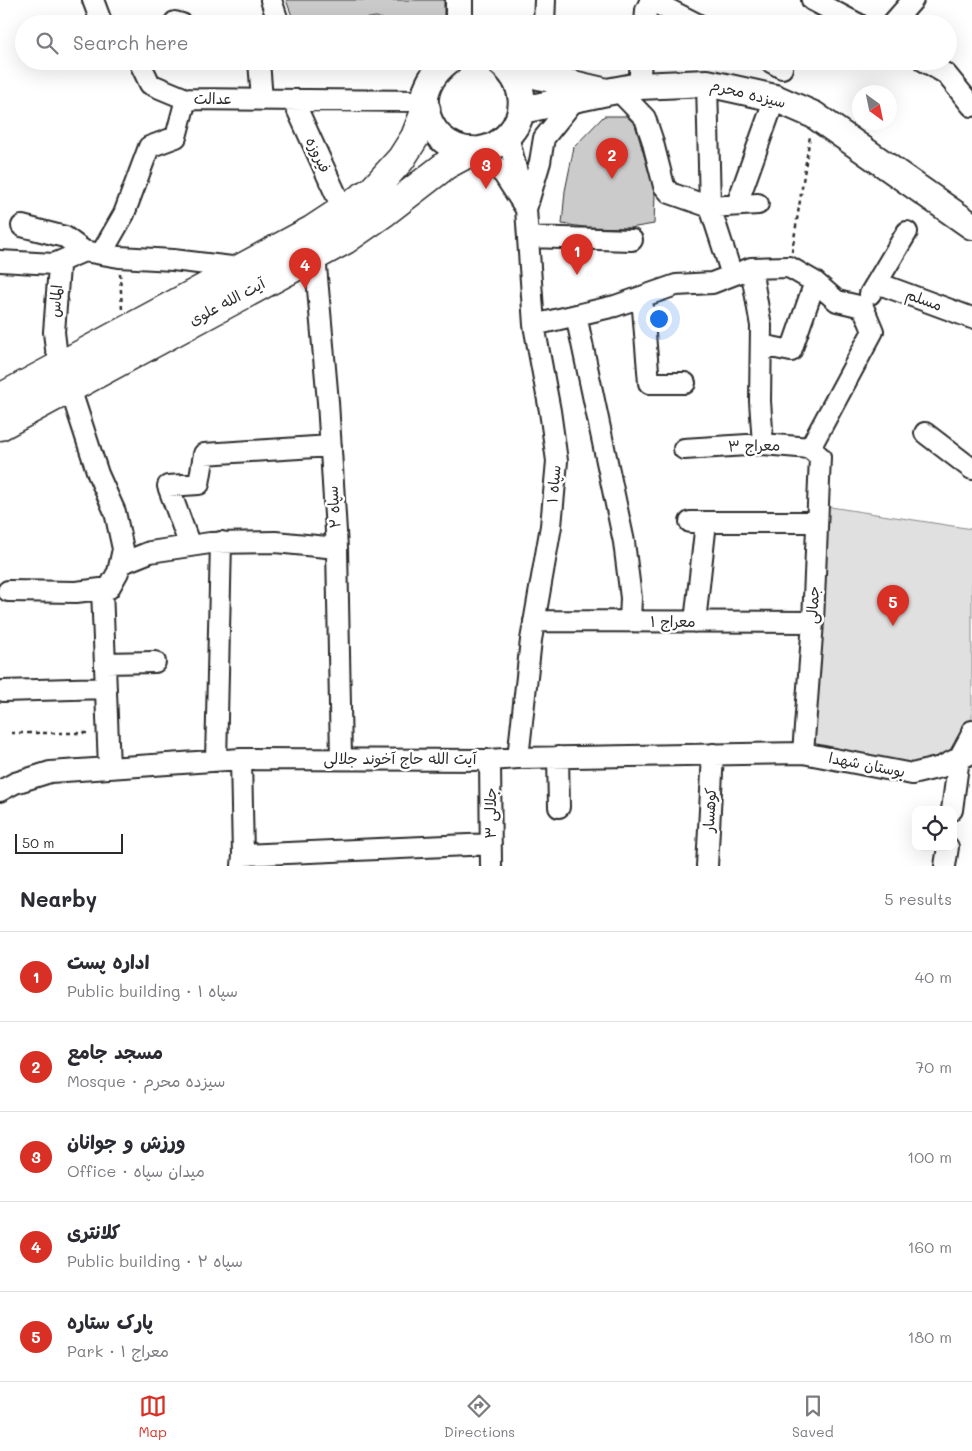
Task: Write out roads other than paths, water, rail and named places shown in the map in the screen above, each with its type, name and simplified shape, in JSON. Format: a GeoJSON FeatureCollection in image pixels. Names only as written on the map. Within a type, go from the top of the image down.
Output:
{"type":"FeatureCollection","features":[{"type":"Feature","properties":{"kind":"highway","name":"آیت الله علوی"},"geometry":{"type":"LineString","coordinates":[[0,426],[123,331],[312,230],[373,190],[401,159],[415,137],[425,105]]}},
{"type":"Feature","properties":{"kind":"highway","name":"آیت الله علوی"},"geometry":{"type":"LineString","coordinates":[[0,398],[66,376],[314,255],[353,234],[446,165],[476,150]]}},
{"type":"Feature","properties":{"kind":"main road"},"geometry":{"type":"LineString","coordinates":[[458,15],[459,0]]}},
{"type":"Feature","properties":{"kind":"main road"},"geometry":{"type":"LineString","coordinates":[[434,70],[428,84],[425,105],[433,128],[446,142],[458,148],[476,150],[495,146],[508,136],[517,124],[522,110],[522,99],[516,78],[509,70]]}},
{"type":"Feature","properties":{"kind":"main road"},"geometry":{"type":"LineString","coordinates":[[548,70],[626,82]]}},
{"type":"Feature","properties":{"kind":"main road"},"geometry":{"type":"LineString","coordinates":[[522,110],[576,98],[626,82]]}},
{"type":"Feature","properties":{"kind":"main road","name":"سیزده محرم"},"geometry":{"type":"LineString","coordinates":[[626,82],[707,83],[776,98],[814,115],[972,226]]}},
{"type":"Feature","properties":{"kind":"street"},"geometry":{"type":"LineString","coordinates":[[93,0],[99,15]]}},
{"type":"Feature","properties":{"kind":"street"},"geometry":{"type":"LineString","coordinates":[[270,0],[276,15]]}},
{"type":"Feature","properties":{"kind":"street"},"geometry":{"type":"LineString","coordinates":[[544,15],[545,0]]}},
{"type":"Feature","properties":{"kind":"street"},"geometry":{"type":"LineString","coordinates":[[646,15],[651,0],[680,15]]}},
{"type":"Feature","properties":{"kind":"street"},"geometry":{"type":"LineString","coordinates":[[812,0],[841,15]]}},
{"type":"Feature","properties":{"kind":"street"},"geometry":{"type":"LineString","coordinates":[[900,15],[913,0]]}},
{"type":"Feature","properties":{"kind":"street"},"geometry":{"type":"LineString","coordinates":[[143,70],[150,84],[186,99]]}},
{"type":"Feature","properties":{"kind":"street"},"geometry":{"type":"LineString","coordinates":[[260,70],[262,100]]}},
{"type":"Feature","properties":{"kind":"street"},"geometry":{"type":"LineString","coordinates":[[939,70],[946,74],[972,106]]}},
{"type":"Feature","properties":{"kind":"street"},"geometry":{"type":"LineString","coordinates":[[626,82],[644,118],[667,190],[670,193],[710,207],[758,204]]}},
{"type":"Feature","properties":{"kind":"street"},"geometry":{"type":"LineString","coordinates":[[707,83],[710,207],[742,272],[765,313],[761,326],[760,401],[763,444]]}},
{"type":"Feature","properties":{"kind":"street"},"geometry":{"type":"LineString","coordinates":[[526,209],[540,162],[544,138],[576,98]]}},
{"type":"Feature","properties":{"kind":"street"},"geometry":{"type":"LineString","coordinates":[[737,204],[776,98]]}},
{"type":"Feature","properties":{"kind":"street","name":"عدالت"},"geometry":{"type":"LineString","coordinates":[[101,254],[124,214],[149,147],[176,137],[186,99],[293,100],[425,105]]}},
{"type":"Feature","properties":{"kind":"street","name":"فیروزه"},"geometry":{"type":"LineString","coordinates":[[293,100],[343,210]]}},
{"type":"Feature","properties":{"kind":"street"},"geometry":{"type":"LineString","coordinates":[[508,136],[526,209]]}},
{"type":"Feature","properties":{"kind":"street"},"geometry":{"type":"LineString","coordinates":[[476,150],[504,175],[526,209]]}},
{"type":"Feature","properties":{"kind":"street","name":"سپاه ۱"},"geometry":{"type":"LineString","coordinates":[[518,758],[534,621],[551,526],[557,461],[534,325],[526,209]]}},
{"type":"Feature","properties":{"kind":"street"},"geometry":{"type":"LineString","coordinates":[[22,226],[64,237],[101,254]]}},
{"type":"Feature","properties":{"kind":"street"},"geometry":{"type":"LineString","coordinates":[[863,307],[907,232]]}},
{"type":"Feature","properties":{"kind":"street"},"geometry":{"type":"LineString","coordinates":[[528,238],[632,240]]}},
{"type":"Feature","properties":{"kind":"street"},"geometry":{"type":"LineString","coordinates":[[54,264],[101,254],[240,268]]}},
{"type":"Feature","properties":{"kind":"street","name":"سپاه ۲"},"geometry":{"type":"LineString","coordinates":[[314,255],[337,548],[341,758]]}},
{"type":"Feature","properties":{"kind":"street","name":"الماس"},"geometry":{"type":"LineString","coordinates":[[0,261],[54,264],[59,268],[54,332],[56,349],[66,376]]}},
{"type":"Feature","properties":{"kind":"street"},"geometry":{"type":"LineString","coordinates":[[534,325],[615,306],[676,285],[712,283],[742,272],[789,267],[815,282],[836,301],[863,307]]}},
{"type":"Feature","properties":{"kind":"street"},"geometry":{"type":"LineString","coordinates":[[761,345],[791,351],[815,282]]}},
{"type":"Feature","properties":{"kind":"street","name":"مسلم"},"geometry":{"type":"LineString","coordinates":[[877,283],[972,318]]}},
{"type":"Feature","properties":{"kind":"street"},"geometry":{"type":"LineString","coordinates":[[642,297],[649,383],[685,383]]}},
{"type":"Feature","properties":{"kind":"street"},"geometry":{"type":"LineString","coordinates":[[815,452],[873,331],[863,307]]}},
{"type":"Feature","properties":{"kind":"street"},"geometry":{"type":"LineString","coordinates":[[576,315],[624,542],[631,598],[630,621]]}},
{"type":"Feature","properties":{"kind":"street"},"geometry":{"type":"LineString","coordinates":[[8,591],[76,592],[109,588],[118,572],[122,549],[115,512],[98,474],[66,376]]}},
{"type":"Feature","properties":{"kind":"street"},"geometry":{"type":"LineString","coordinates":[[925,433],[972,469]]}},
{"type":"Feature","properties":{"kind":"street","name":"معراج ۳"},"geometry":{"type":"LineString","coordinates":[[684,449],[763,444],[815,452]]}},
{"type":"Feature","properties":{"kind":"street"},"geometry":{"type":"LineString","coordinates":[[190,546],[168,486],[199,484],[204,454],[330,446]]}},
{"type":"Feature","properties":{"kind":"street","name":"جمالی"},"geometry":{"type":"LineString","coordinates":[[803,753],[813,622],[817,522],[815,452]]}},
{"type":"Feature","properties":{"kind":"street"},"geometry":{"type":"LineString","coordinates":[[694,622],[698,522],[817,522]]}},
{"type":"Feature","properties":{"kind":"street"},"geometry":{"type":"LineString","coordinates":[[120,564],[150,552],[221,542],[275,542],[337,548]]}},
{"type":"Feature","properties":{"kind":"street"},"geometry":{"type":"LineString","coordinates":[[216,761],[221,542]]}},
{"type":"Feature","properties":{"kind":"street"},"geometry":{"type":"LineString","coordinates":[[102,589],[109,768]]}},
{"type":"Feature","properties":{"kind":"street","name":"معراج ۱"},"geometry":{"type":"LineString","coordinates":[[534,621],[813,622]]}},
{"type":"Feature","properties":{"kind":"street"},"geometry":{"type":"LineString","coordinates":[[105,663],[155,662]]}},
{"type":"Feature","properties":{"kind":"street"},"geometry":{"type":"LineString","coordinates":[[3,691],[106,688]]}},
{"type":"Feature","properties":{"kind":"street"},"geometry":{"type":"LineString","coordinates":[[953,806],[972,731]]}},
{"type":"Feature","properties":{"kind":"street","name":"آیت الله حاج آخوند جلالی"},"geometry":{"type":"LineString","coordinates":[[0,791],[15,783],[50,772],[241,759],[490,760],[803,753]]}},
{"type":"Feature","properties":{"kind":"street","name":"بوستان شهدا"},"geometry":{"type":"LineString","coordinates":[[803,753],[912,774],[940,767],[965,756]]}},
{"type":"Feature","properties":{"kind":"street","name":"کوهسار"},"geometry":{"type":"LineString","coordinates":[[707,866],[713,754]]}},
{"type":"Feature","properties":{"kind":"street"},"geometry":{"type":"LineString","coordinates":[[558,757],[559,807]]}},
{"type":"Feature","properties":{"kind":"street"},"geometry":{"type":"LineString","coordinates":[[241,759],[243,861],[491,844]]}},
{"type":"Feature","properties":{"kind":"street","name":"جلالی ۳"},"geometry":{"type":"LineString","coordinates":[[490,760],[491,866]]}},
{"type":"Feature","properties":{"kind":"street"},"geometry":{"type":"LineString","coordinates":[[945,866],[947,851]]}},
{"type":"Feature","properties":{"kind":"place","name":"مسجد جامع"},"geometry":{"type":"Point","coordinates":[612,179]}},
{"type":"Feature","properties":{"kind":"place","name":"ورزش و جوانان"},"geometry":{"type":"Point","coordinates":[486,189]}},
{"type":"Feature","properties":{"kind":"place","name":"اداره پست"},"geometry":{"type":"Point","coordinates":[577,275]}},
{"type":"Feature","properties":{"kind":"place","name":"کلانتری"},"geometry":{"type":"Point","coordinates":[305,289]}},
{"type":"Feature","properties":{"kind":"place","name":"پارک ستاره"},"geometry":{"type":"Point","coordinates":[893,626]}}]}
